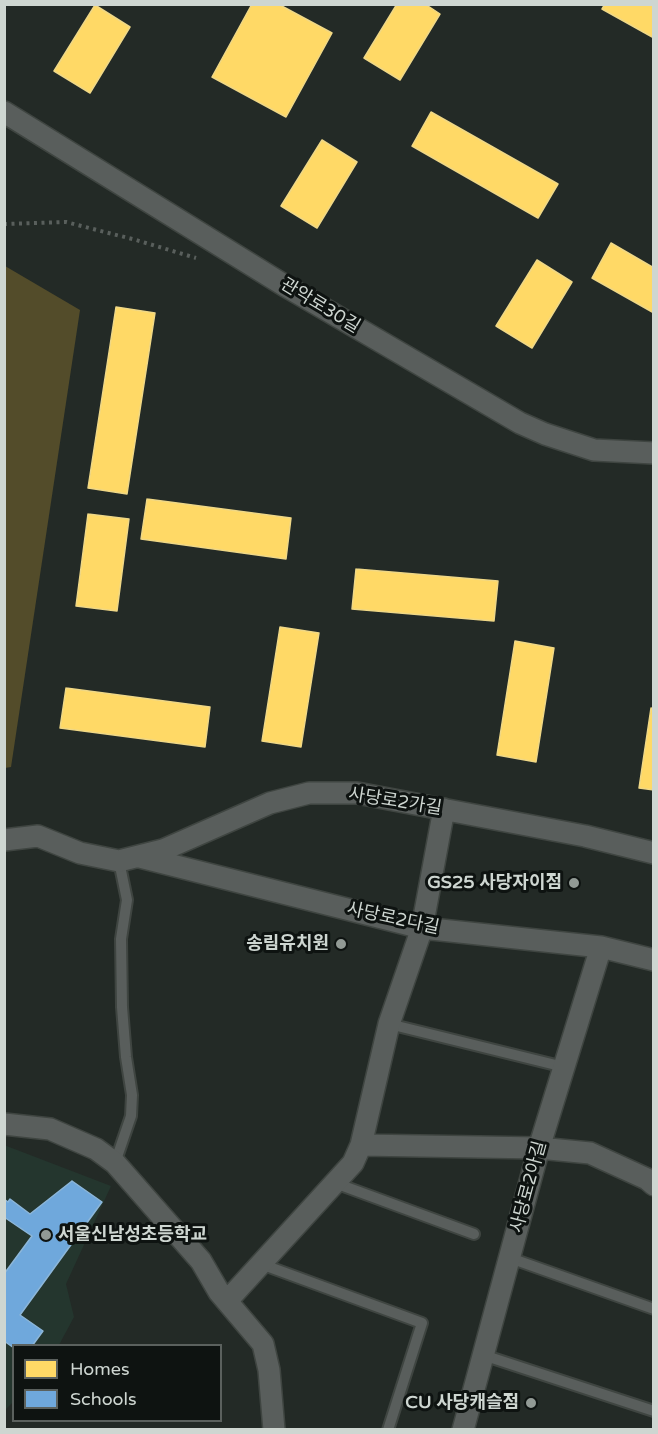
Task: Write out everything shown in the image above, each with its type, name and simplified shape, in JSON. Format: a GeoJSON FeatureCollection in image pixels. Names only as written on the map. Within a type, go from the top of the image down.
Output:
{"type":"FeatureCollection","features":[{"type":"Feature","properties":{"kind":"street","name":"관악로30길"},"geometry":{"type":"LineString","coordinates":[[4,112],[287,287],[520,423],[594,450],[654,453]]}},
{"type":"Feature","properties":{"kind":"street","name":"사당로2가길"},"geometry":{"type":"LineString","coordinates":[[4,840],[38,836],[80,853],[128,858],[163,850],[270,802],[309,793],[357,793],[585,836],[654,853]]}},
{"type":"Feature","properties":{"kind":"street"},"geometry":{"type":"LineString","coordinates":[[227,1301],[353,1163],[361,1145],[388,1024],[422,928],[444,809]]}},
{"type":"Feature","properties":{"kind":"street","name":"사당로2다길"},"geometry":{"type":"LineString","coordinates":[[128,858],[422,928],[601,947],[654,960]]}},
{"type":"Feature","properties":{"kind":"street","name":"사당로2아길"},"geometry":{"type":"LineString","coordinates":[[463,1430],[539,1148],[601,947]]}},
{"type":"Feature","properties":{"kind":"street"},"geometry":{"type":"LineString","coordinates":[[4,1124],[50,1129],[96,1149],[115,1163],[201,1261],[219,1292],[263,1344],[269,1370],[274,1430]]}},
{"type":"Feature","properties":{"kind":"street"},"geometry":{"type":"LineString","coordinates":[[361,1145],[539,1148],[590,1153],[647,1179],[654,1185]]}},
{"type":"Feature","properties":{"kind":"lane"},"geometry":{"type":"LineString","coordinates":[[115,1163],[131,1116],[132,1095],[122,1007],[121,939],[127,900],[128,858]]}},
{"type":"Feature","properties":{"kind":"lane"},"geometry":{"type":"LineString","coordinates":[[388,1024],[564,1067]]}},
{"type":"Feature","properties":{"kind":"lane"},"geometry":{"type":"LineString","coordinates":[[335,1183],[474,1234]]}},
{"type":"Feature","properties":{"kind":"lane"},"geometry":{"type":"LineString","coordinates":[[510,1258],[654,1309]]}},
{"type":"Feature","properties":{"kind":"lane"},"geometry":{"type":"LineString","coordinates":[[261,1264],[422,1323],[388,1430]]}},
{"type":"Feature","properties":{"kind":"lane"},"geometry":{"type":"LineString","coordinates":[[483,1355],[654,1411]]}},
{"type":"Feature","properties":{"kind":"shaded area"},"geometry":{"type":"Polygon","coordinates":[[[5,266],[80,310],[11,767],[5,768],[5,266]]]}},
{"type":"Feature","properties":{"kind":"shaded area","name":"서울신남성초등학교"},"geometry":{"type":"Polygon","coordinates":[[[4,1145],[111,1186],[66,1284],[74,1317],[60,1344],[12,1344],[12,1403],[5,1410],[4,1145]]]}},
{"type":"Feature","properties":{"kind":"building: Homes"},"geometry":{"type":"Polygon","coordinates":[[[252,4],[278,4],[332,33],[286,117],[212,77],[252,4]]]}},
{"type":"Feature","properties":{"kind":"building: Homes"},"geometry":{"type":"Polygon","coordinates":[[[397,4],[425,4],[440,14],[400,80],[364,58],[397,4]]]}},
{"type":"Feature","properties":{"kind":"building: Homes"},"geometry":{"type":"Polygon","coordinates":[[[605,4],[654,4],[654,38],[602,9],[605,4]]]}},
{"type":"Feature","properties":{"kind":"building: Homes"},"geometry":{"type":"Polygon","coordinates":[[[95,5],[130,27],[90,93],[54,71],[95,5]]]}},
{"type":"Feature","properties":{"kind":"building: Homes"},"geometry":{"type":"Polygon","coordinates":[[[431,112],[558,184],[538,218],[412,146],[431,112]]]}},
{"type":"Feature","properties":{"kind":"building: Homes"},"geometry":{"type":"Polygon","coordinates":[[[322,140],[357,162],[317,228],[281,206],[322,140]]]}},
{"type":"Feature","properties":{"kind":"building: Homes"},"geometry":{"type":"Polygon","coordinates":[[[611,243],[654,268],[654,313],[592,278],[611,243]]]}},
{"type":"Feature","properties":{"kind":"building: Homes"},"geometry":{"type":"Polygon","coordinates":[[[537,260],[572,282],[532,348],[496,326],[537,260]]]}},
{"type":"Feature","properties":{"kind":"building: Homes"},"geometry":{"type":"Polygon","coordinates":[[[116,307],[155,313],[127,494],[88,488],[116,307]]]}},
{"type":"Feature","properties":{"kind":"building: Homes"},"geometry":{"type":"Polygon","coordinates":[[[147,499],[291,518],[286,559],[141,539],[147,499]]]}},
{"type":"Feature","properties":{"kind":"building: Homes"},"geometry":{"type":"Polygon","coordinates":[[[88,514],[129,519],[117,611],[76,606],[88,514]]]}},
{"type":"Feature","properties":{"kind":"building: Homes"},"geometry":{"type":"Polygon","coordinates":[[[356,569],[498,581],[494,621],[352,609],[356,569]]]}},
{"type":"Feature","properties":{"kind":"building: Homes"},"geometry":{"type":"Polygon","coordinates":[[[280,627],[319,633],[301,747],[262,741],[280,627]]]}},
{"type":"Feature","properties":{"kind":"building: Homes"},"geometry":{"type":"Polygon","coordinates":[[[515,641],[554,648],[536,762],[497,755],[515,641]]]}},
{"type":"Feature","properties":{"kind":"building: Homes"},"geometry":{"type":"Polygon","coordinates":[[[66,688],[210,707],[205,747],[60,728],[66,688]]]}},
{"type":"Feature","properties":{"kind":"building: Homes"},"geometry":{"type":"Polygon","coordinates":[[[651,708],[654,709],[654,790],[639,788],[651,708]]]}},
{"type":"Feature","properties":{"kind":"building: Schools"},"geometry":{"type":"Polygon","coordinates":[[[72,1181],[102,1202],[20,1315],[43,1331],[33,1344],[12,1344],[12,1347],[4,1341],[4,1274],[32,1236],[4,1217],[4,1199],[8,1202],[10,1199],[30,1214],[72,1181]]]}},
{"type":"Feature","properties":{"kind":"place","name":"GS25 사당자이점"},"geometry":{"type":"Point","coordinates":[574,883]}},
{"type":"Feature","properties":{"kind":"place","name":"송림유치원"},"geometry":{"type":"Point","coordinates":[341,944]}},
{"type":"Feature","properties":{"kind":"place","name":"서울신남성초등학교"},"geometry":{"type":"Point","coordinates":[46,1235]}},
{"type":"Feature","properties":{"kind":"place","name":"CU 사당캐슬점"},"geometry":{"type":"Point","coordinates":[531,1403]}}]}
